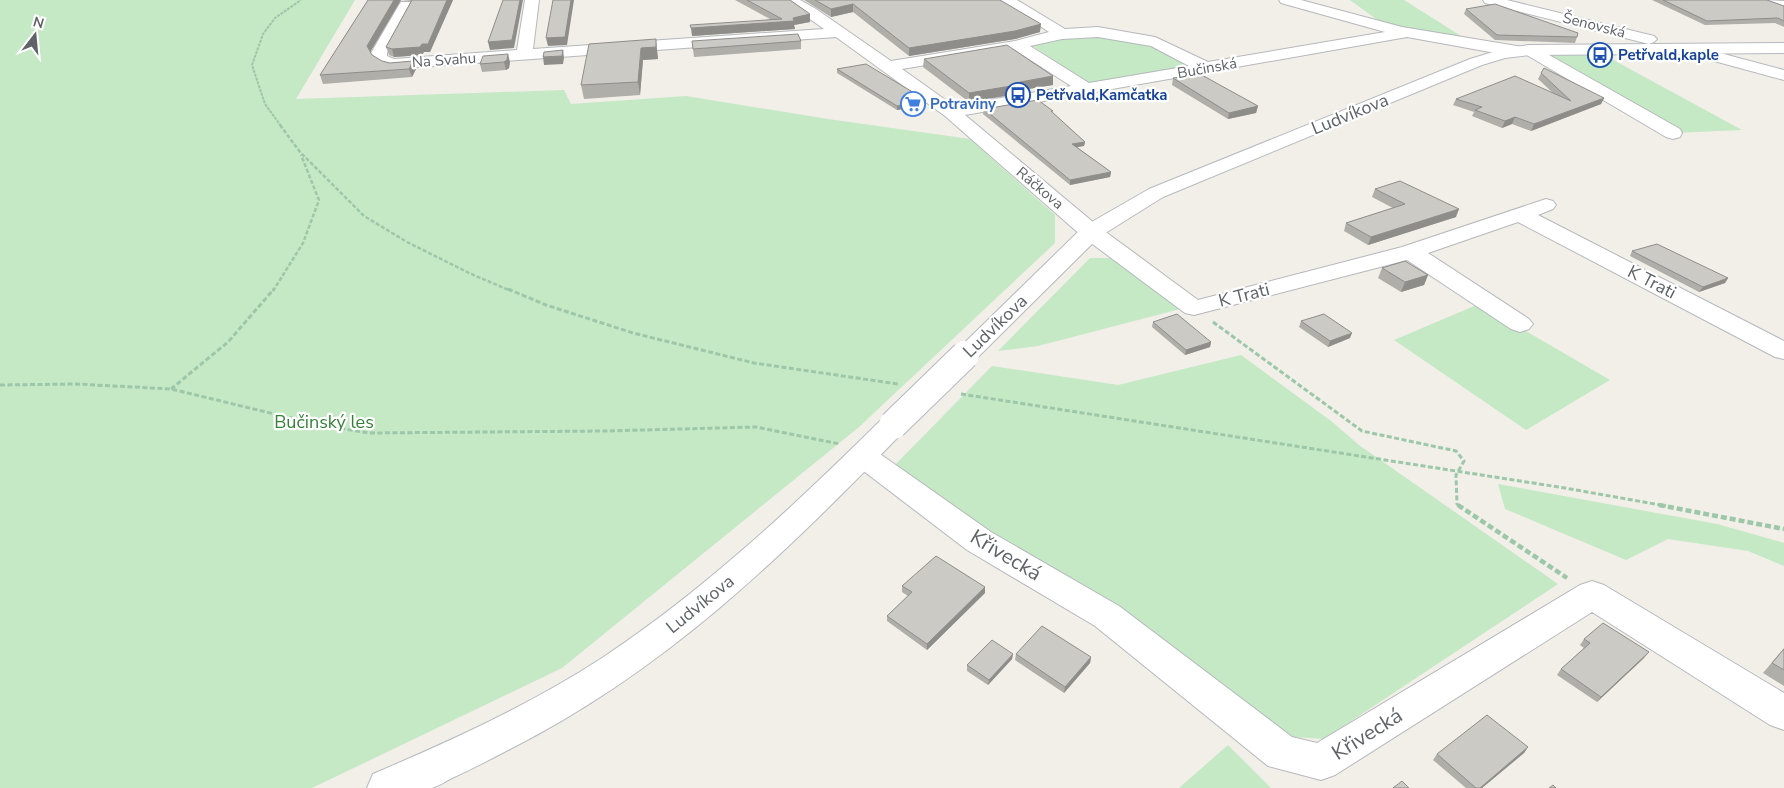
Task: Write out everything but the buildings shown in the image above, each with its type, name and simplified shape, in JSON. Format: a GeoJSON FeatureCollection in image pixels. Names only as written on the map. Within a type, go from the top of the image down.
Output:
{"type":"FeatureCollection","features":[{"type":"Feature","properties":{"kind":"street"},"geometry":{"type":"LineString","coordinates":[[524,54],[532,0]]}},
{"type":"Feature","properties":{"kind":"street","name":"Ráčkova"},"geometry":{"type":"LineString","coordinates":[[790,0],[839,32],[951,112],[1091,232],[1194,308]]}},
{"type":"Feature","properties":{"kind":"street"},"geometry":{"type":"LineString","coordinates":[[1007,0],[1062,34]]}},
{"type":"Feature","properties":{"kind":"street","name":"Bučinská"},"geometry":{"type":"LineString","coordinates":[[1286,0],[1405,33],[1524,51]]}},
{"type":"Feature","properties":{"kind":"street","name":"Šenovská"},"geometry":{"type":"LineString","coordinates":[[1490,0],[1687,48],[1784,75]]}},
{"type":"Feature","properties":{"kind":"street"},"geometry":{"type":"LineString","coordinates":[[1770,0],[1784,6]]}},
{"type":"Feature","properties":{"kind":"street","name":"Na Svahu"},"geometry":{"type":"LineString","coordinates":[[406,5],[379,53],[380,58],[392,64],[839,32]]}},
{"type":"Feature","properties":{"kind":"street"},"geometry":{"type":"LineString","coordinates":[[887,66],[1018,45],[1062,34],[1098,32],[1155,42],[1206,68]]}},
{"type":"Feature","properties":{"kind":"street","name":"Bučinská"},"geometry":{"type":"LineString","coordinates":[[951,112],[1405,33]]}},
{"type":"Feature","properties":{"kind":"street"},"geometry":{"type":"LineString","coordinates":[[1018,45],[1087,89]]}},
{"type":"Feature","properties":{"kind":"street"},"geometry":{"type":"LineString","coordinates":[[1687,48],[1784,48]]}},
{"type":"Feature","properties":{"kind":"street","name":"Ludvíkova"},"geometry":{"type":"LineString","coordinates":[[388,788],[459,756],[571,697],[663,635],[719,590],[863,456],[1091,232],[1156,193],[1476,62],[1524,51],[1687,48]]}},
{"type":"Feature","properties":{"kind":"street"},"geometry":{"type":"LineString","coordinates":[[1524,51],[1673,133]]}},
{"type":"Feature","properties":{"kind":"street","name":"K Trati"},"geometry":{"type":"LineString","coordinates":[[1194,308],[1410,252],[1546,205]]}},
{"type":"Feature","properties":{"kind":"street","name":"K Trati"},"geometry":{"type":"LineString","coordinates":[[1520,214],[1784,351]]}},
{"type":"Feature","properties":{"kind":"street"},"geometry":{"type":"LineString","coordinates":[[1410,252],[1520,324]]}},
{"type":"Feature","properties":{"kind":"street","name":"Křivecká"},"geometry":{"type":"LineString","coordinates":[[863,456],[979,541],[1107,616],[1282,753],[1321,762],[1592,595]]}},
{"type":"Feature","properties":{"kind":"street"},"geometry":{"type":"LineString","coordinates":[[1592,595],[1784,713]]}},
{"type":"Feature","properties":{"kind":"path"},"geometry":{"type":"LineString","coordinates":[[170,389],[193,373],[239,332],[284,274],[304,242],[319,200],[300,152]]}},
{"type":"Feature","properties":{"kind":"path"},"geometry":{"type":"LineString","coordinates":[[1194,308],[1362,431],[1456,451],[1464,462],[1456,475],[1457,504],[1592,595]]}},
{"type":"Feature","properties":{"kind":"path"},"geometry":{"type":"LineString","coordinates":[[0,386],[76,384],[170,389],[320,425],[369,433],[606,432],[756,427],[835,442],[863,456]]}},
{"type":"Feature","properties":{"kind":"path"},"geometry":{"type":"LineString","coordinates":[[1771,525],[1784,529]]}},
{"type":"Feature","properties":{"kind":"green space","name":"Bučinský les"},"geometry":{"type":"Polygon","coordinates":[[[0,0],[355,0],[296,99],[564,90],[571,104],[686,96],[970,139],[1055,215],[1055,243],[859,427],[562,668],[312,788],[0,788],[0,0]]]}},
{"type":"Feature","properties":{"kind":"green space"},"geometry":{"type":"Polygon","coordinates":[[[1350,0],[1404,0],[1469,41],[1383,24],[1350,0]]]}},
{"type":"Feature","properties":{"kind":"green space"},"geometry":{"type":"Polygon","coordinates":[[[1096,35],[1147,44],[1187,66],[1088,84],[1033,46],[1075,36],[1096,35]]]}},
{"type":"Feature","properties":{"kind":"green space"},"geometry":{"type":"Polygon","coordinates":[[[1538,53],[1606,56],[1742,130],[1673,133],[1538,53]]]}},
{"type":"Feature","properties":{"kind":"green space"},"geometry":{"type":"Polygon","coordinates":[[[1090,258],[1124,258],[1184,308],[1038,346],[998,351],[1090,258]]]}},
{"type":"Feature","properties":{"kind":"green space"},"geometry":{"type":"Polygon","coordinates":[[[1479,304],[1610,380],[1526,430],[1394,340],[1479,304]]]}},
{"type":"Feature","properties":{"kind":"green space"},"geometry":{"type":"Polygon","coordinates":[[[1241,355],[1331,421],[1359,445],[1558,584],[1324,739],[1280,736],[893,467],[992,366],[1118,385],[1241,355]]]}},
{"type":"Feature","properties":{"kind":"green space"},"geometry":{"type":"Polygon","coordinates":[[[1498,484],[1717,524],[1784,543],[1784,566],[1748,551],[1668,539],[1626,560],[1505,509],[1498,484]]]}},
{"type":"Feature","properties":{"kind":"green space"},"geometry":{"type":"Polygon","coordinates":[[[1228,745],[1271,788],[1179,788],[1228,745]]]}},
{"type":"Feature","properties":{"kind":"place","name":"Petřvald,kaple"},"geometry":{"type":"Point","coordinates":[1600,55]}},
{"type":"Feature","properties":{"kind":"place","name":"Petřvald,Kamčatka"},"geometry":{"type":"Point","coordinates":[1018,95]}},
{"type":"Feature","properties":{"kind":"place","name":"Potraviny"},"geometry":{"type":"Point","coordinates":[913,104]}}]}
